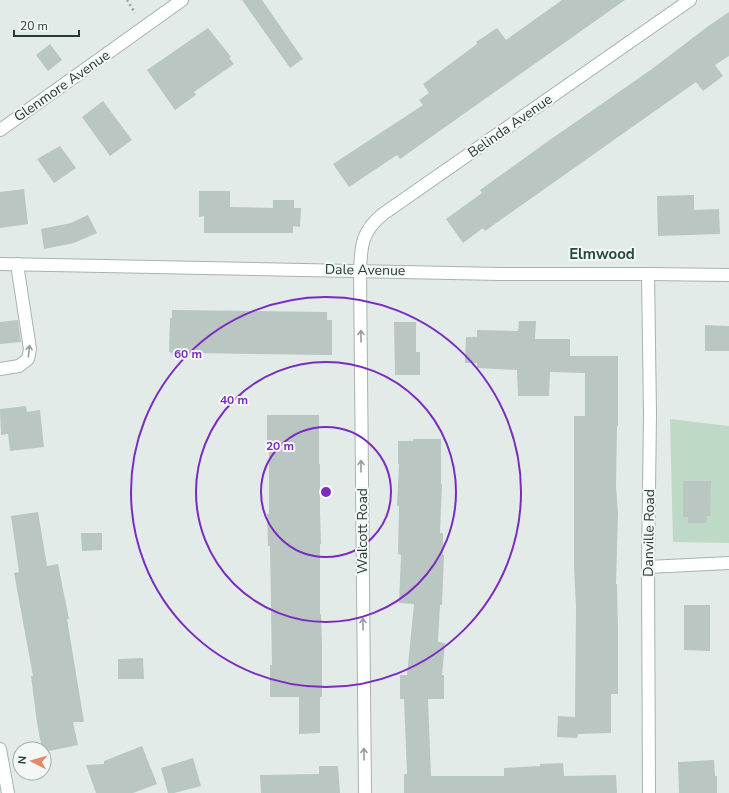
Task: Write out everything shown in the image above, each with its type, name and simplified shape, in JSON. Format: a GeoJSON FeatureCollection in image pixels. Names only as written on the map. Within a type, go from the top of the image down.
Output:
{"type":"FeatureCollection","features":[{"type":"Feature","properties":{"kind":"street","name":"Glenmore Avenue"},"geometry":{"type":"LineString","coordinates":[[0,130],[182,0]]}},
{"type":"Feature","properties":{"kind":"street","name":"Belinda Avenue"},"geometry":{"type":"LineString","coordinates":[[360,270],[362,243],[368,228],[373,222],[690,0]]}},
{"type":"Feature","properties":{"kind":"street","name":"Dale Avenue"},"geometry":{"type":"LineString","coordinates":[[0,264],[500,274],[729,275]]}},
{"type":"Feature","properties":{"kind":"street"},"geometry":{"type":"LineString","coordinates":[[0,369],[19,366],[28,359],[30,349],[17,264]]}},
{"type":"Feature","properties":{"kind":"street","name":"Walcott Road"},"geometry":{"type":"LineString","coordinates":[[360,270],[364,793]]}},
{"type":"Feature","properties":{"kind":"street","name":"Danville Road"},"geometry":{"type":"LineString","coordinates":[[648,274],[650,414],[648,793]]}},
{"type":"Feature","properties":{"kind":"street"},"geometry":{"type":"LineString","coordinates":[[648,567],[729,563]]}},
{"type":"Feature","properties":{"kind":"street"},"geometry":{"type":"LineString","coordinates":[[0,749],[8,793]]}},
{"type":"Feature","properties":{"kind":"green space"},"geometry":{"type":"Polygon","coordinates":[[[670,419],[729,426],[729,543],[673,542],[670,419]]]}},
{"type":"Feature","properties":{"kind":"building"},"geometry":{"type":"Polygon","coordinates":[[[242,0],[262,0],[303,59],[290,68],[242,0]]]}},
{"type":"Feature","properties":{"kind":"building"},"geometry":{"type":"Polygon","coordinates":[[[562,0],[625,0],[400,159],[397,155],[349,187],[333,164],[423,105],[419,100],[429,93],[423,84],[477,44],[476,42],[497,28],[506,40],[562,0]]]}},
{"type":"Feature","properties":{"kind":"building"},"geometry":{"type":"Polygon","coordinates":[[[729,12],[729,56],[715,65],[723,76],[703,91],[696,82],[485,231],[483,228],[463,243],[446,219],[482,193],[480,190],[652,69],[729,12]]]}},
{"type":"Feature","properties":{"kind":"building"},"geometry":{"type":"Polygon","coordinates":[[[208,28],[231,57],[229,58],[234,64],[194,92],[196,95],[175,110],[147,70],[208,28]]]}},
{"type":"Feature","properties":{"kind":"building"},"geometry":{"type":"Polygon","coordinates":[[[50,44],[62,60],[48,71],[36,55],[50,44]]]}},
{"type":"Feature","properties":{"kind":"building"},"geometry":{"type":"Polygon","coordinates":[[[103,101],[132,140],[110,156],[82,117],[103,101]]]}},
{"type":"Feature","properties":{"kind":"building"},"geometry":{"type":"Polygon","coordinates":[[[60,146],[76,168],[54,183],[37,159],[60,146]]]}},
{"type":"Feature","properties":{"kind":"building"},"geometry":{"type":"Polygon","coordinates":[[[24,189],[28,224],[0,228],[0,192],[24,189]]]}},
{"type":"Feature","properties":{"kind":"building"},"geometry":{"type":"Polygon","coordinates":[[[199,191],[230,191],[230,207],[273,208],[273,200],[294,200],[294,208],[301,208],[300,227],[293,226],[293,233],[204,233],[204,216],[199,217],[199,191]]]}},
{"type":"Feature","properties":{"kind":"building"},"geometry":{"type":"Polygon","coordinates":[[[694,195],[694,210],[719,209],[720,234],[658,236],[657,196],[694,195]]]}},
{"type":"Feature","properties":{"kind":"building"},"geometry":{"type":"Polygon","coordinates":[[[88,215],[97,233],[74,243],[44,249],[41,229],[71,223],[88,215]]]}},
{"type":"Feature","properties":{"kind":"building"},"geometry":{"type":"Polygon","coordinates":[[[172,310],[327,312],[327,320],[332,320],[332,355],[191,353],[191,356],[171,355],[172,353],[169,352],[170,318],[172,318],[172,310]]]}},
{"type":"Feature","properties":{"kind":"building"},"geometry":{"type":"Polygon","coordinates":[[[18,320],[21,342],[0,344],[0,322],[18,320]]]}},
{"type":"Feature","properties":{"kind":"building"},"geometry":{"type":"Polygon","coordinates":[[[519,321],[536,321],[535,339],[570,339],[570,356],[618,356],[616,486],[618,513],[616,584],[618,694],[611,694],[611,733],[578,734],[577,738],[557,737],[558,716],[575,717],[576,608],[574,565],[574,416],[585,416],[585,373],[550,372],[549,396],[518,396],[517,370],[477,368],[477,363],[465,363],[466,337],[477,337],[477,330],[518,331],[519,321]]]}},
{"type":"Feature","properties":{"kind":"building"},"geometry":{"type":"Polygon","coordinates":[[[394,322],[416,322],[416,352],[420,352],[420,375],[395,375],[394,322]]]}},
{"type":"Feature","properties":{"kind":"building"},"geometry":{"type":"Polygon","coordinates":[[[705,325],[729,326],[729,351],[705,351],[705,325]]]}},
{"type":"Feature","properties":{"kind":"building"},"geometry":{"type":"Polygon","coordinates":[[[26,406],[27,412],[40,410],[44,447],[10,451],[8,434],[1,435],[0,409],[26,406]]]}},
{"type":"Feature","properties":{"kind":"building"},"geometry":{"type":"Polygon","coordinates":[[[267,415],[319,415],[321,544],[320,614],[322,646],[320,733],[299,734],[299,697],[270,697],[270,665],[272,665],[270,546],[268,546],[267,514],[269,514],[269,446],[267,446],[267,415]]]}},
{"type":"Feature","properties":{"kind":"building"},"geometry":{"type":"Polygon","coordinates":[[[413,439],[441,439],[442,484],[440,533],[443,533],[444,555],[442,605],[440,605],[438,642],[445,643],[442,675],[444,675],[444,699],[428,699],[431,776],[504,776],[504,768],[563,763],[564,776],[616,775],[617,793],[404,793],[404,774],[407,774],[404,699],[400,699],[400,675],[407,675],[414,604],[399,603],[401,555],[398,554],[398,441],[413,441],[413,439]]]}},
{"type":"Feature","properties":{"kind":"building"},"geometry":{"type":"Polygon","coordinates":[[[683,481],[711,481],[710,516],[707,516],[706,523],[688,523],[688,517],[683,517],[683,481]]]}},
{"type":"Feature","properties":{"kind":"building"},"geometry":{"type":"Polygon","coordinates":[[[38,512],[47,566],[58,564],[69,619],[67,619],[84,722],[73,722],[78,745],[52,750],[52,741],[40,741],[31,676],[33,676],[14,573],[19,572],[11,516],[38,512]]]}},
{"type":"Feature","properties":{"kind":"building"},"geometry":{"type":"Polygon","coordinates":[[[81,533],[102,533],[102,550],[82,551],[81,533]]]}},
{"type":"Feature","properties":{"kind":"building"},"geometry":{"type":"Polygon","coordinates":[[[684,605],[710,605],[710,651],[684,650],[684,605]]]}},
{"type":"Feature","properties":{"kind":"building"},"geometry":{"type":"Polygon","coordinates":[[[143,658],[144,679],[118,679],[118,659],[143,658]]]}},
{"type":"Feature","properties":{"kind":"building"},"geometry":{"type":"Polygon","coordinates":[[[142,746],[157,784],[133,793],[96,793],[86,765],[104,764],[104,761],[142,746]]]}},
{"type":"Feature","properties":{"kind":"building"},"geometry":{"type":"Polygon","coordinates":[[[193,758],[201,786],[174,793],[168,793],[161,768],[193,758]]]}},
{"type":"Feature","properties":{"kind":"building"},"geometry":{"type":"Polygon","coordinates":[[[714,760],[715,776],[717,776],[717,793],[679,793],[678,762],[714,760]]]}},
{"type":"Feature","properties":{"kind":"building"},"geometry":{"type":"Polygon","coordinates":[[[319,766],[338,766],[340,793],[261,793],[260,775],[319,774],[319,766]]]}},
{"type":"Feature","properties":{"kind":"district","name":"Elmwood"},"geometry":{"type":"Point","coordinates":[602,254]}}]}
